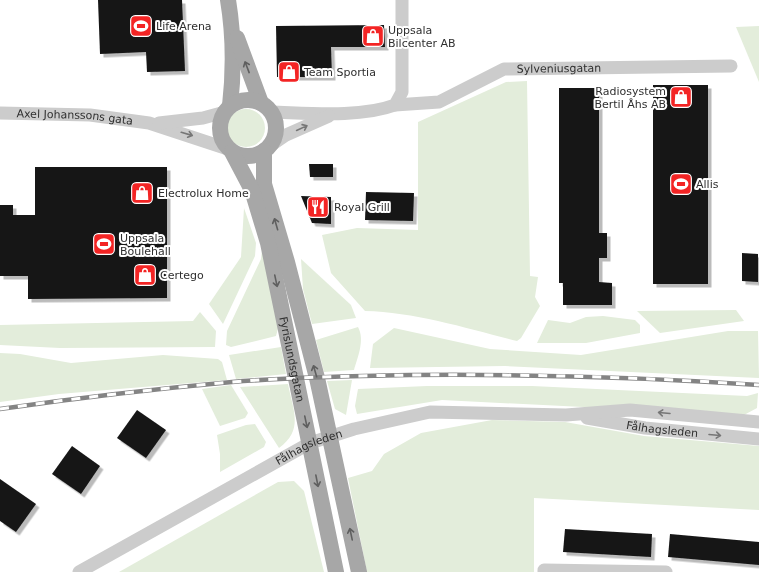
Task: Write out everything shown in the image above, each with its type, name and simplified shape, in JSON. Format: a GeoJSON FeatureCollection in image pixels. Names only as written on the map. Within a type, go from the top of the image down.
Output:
{"type":"FeatureCollection","features":[{"type":"Feature","properties":{"kind":"main road"},"geometry":{"type":"LineString","coordinates":[[228,0],[232,28],[233,80],[227,109],[219,127],[222,139],[230,150],[249,156],[267,148],[274,138],[276,129],[232,28]]}},
{"type":"Feature","properties":{"kind":"main road"},"geometry":{"type":"LineString","coordinates":[[227,109],[245,100],[266,108]]}},
{"type":"Feature","properties":{"kind":"main road","name":"Fyrislundsgatan"},"geometry":{"type":"LineString","coordinates":[[267,148],[264,184],[287,262],[331,436],[360,572]]}},
{"type":"Feature","properties":{"kind":"main road","name":"Fyrislundsgatan"},"geometry":{"type":"LineString","coordinates":[[230,150],[252,190],[268,243],[336,572]]}},
{"type":"Feature","properties":{"kind":"street"},"geometry":{"type":"LineString","coordinates":[[395,105],[402,92],[402,0]]}},
{"type":"Feature","properties":{"kind":"street","name":"Sylveniusgatan"},"geometry":{"type":"LineString","coordinates":[[266,108],[298,114],[336,113],[379,111],[395,105],[440,102],[504,69],[731,66]]}},
{"type":"Feature","properties":{"kind":"street","name":"Axel Johanssons gata"},"geometry":{"type":"LineString","coordinates":[[149,123],[203,118],[227,109]]}},
{"type":"Feature","properties":{"kind":"street","name":"Axel Johanssons gata"},"geometry":{"type":"LineString","coordinates":[[0,113],[90,115],[149,123],[230,150]]}},
{"type":"Feature","properties":{"kind":"street","name":"Sylveniusgatan"},"geometry":{"type":"LineString","coordinates":[[267,148],[286,135],[336,113]]}},
{"type":"Feature","properties":{"kind":"street","name":"Fålhagsleden"},"geometry":{"type":"LineString","coordinates":[[79,572],[310,443],[331,436],[430,412],[566,415],[630,410],[759,422]]}},
{"type":"Feature","properties":{"kind":"street","name":"Fålhagsleden"},"geometry":{"type":"LineString","coordinates":[[566,415],[645,428],[759,439]]}},
{"type":"Feature","properties":{"kind":"street"},"geometry":{"type":"LineString","coordinates":[[544,572],[544,570],[666,572]]}},
{"type":"Feature","properties":{"kind":"green space"},"geometry":{"type":"Polygon","coordinates":[[[759,26],[759,82],[736,27],[759,26]]]}},
{"type":"Feature","properties":{"kind":"green space"},"geometry":{"type":"Polygon","coordinates":[[[527,81],[530,276],[538,277],[535,297],[540,306],[521,338],[517,341],[461,326],[403,314],[365,311],[331,273],[322,235],[357,228],[418,230],[418,122],[506,82],[527,81]]]}},
{"type":"Feature","properties":{"kind":"green space"},"geometry":{"type":"Polygon","coordinates":[[[246,109],[256,112],[262,118],[265,128],[262,138],[256,144],[246,147],[236,144],[230,138],[227,128],[230,118],[236,112],[246,109]]]}},
{"type":"Feature","properties":{"kind":"green space"},"geometry":{"type":"Polygon","coordinates":[[[244,208],[256,243],[255,256],[223,324],[209,304],[241,257],[244,208]]]}},
{"type":"Feature","properties":{"kind":"green space"},"geometry":{"type":"Polygon","coordinates":[[[263,242],[279,325],[276,336],[231,347],[226,345],[227,331],[261,259],[263,242]]]}},
{"type":"Feature","properties":{"kind":"green space"},"geometry":{"type":"Polygon","coordinates":[[[301,259],[351,305],[356,318],[312,324],[303,289],[301,259]]]}},
{"type":"Feature","properties":{"kind":"green space"},"geometry":{"type":"Polygon","coordinates":[[[736,310],[744,321],[660,333],[637,311],[736,310]]]}},
{"type":"Feature","properties":{"kind":"green space"},"geometry":{"type":"Polygon","coordinates":[[[200,312],[216,331],[215,347],[60,348],[0,345],[0,325],[193,321],[200,312]]]}},
{"type":"Feature","properties":{"kind":"green space"},"geometry":{"type":"Polygon","coordinates":[[[603,316],[635,320],[640,325],[640,333],[586,343],[537,343],[548,320],[570,323],[586,317],[603,316]]]}},
{"type":"Feature","properties":{"kind":"green space"},"geometry":{"type":"Polygon","coordinates":[[[358,327],[361,343],[354,370],[324,372],[316,340],[358,327]]]}},
{"type":"Feature","properties":{"kind":"green space"},"geometry":{"type":"Polygon","coordinates":[[[394,328],[490,349],[581,355],[728,331],[758,331],[759,378],[505,366],[370,368],[373,344],[394,328]]]}},
{"type":"Feature","properties":{"kind":"green space"},"geometry":{"type":"Polygon","coordinates":[[[281,347],[286,374],[236,379],[229,355],[281,347]]]}},
{"type":"Feature","properties":{"kind":"green space"},"geometry":{"type":"Polygon","coordinates":[[[0,353],[20,354],[71,363],[163,355],[218,359],[222,362],[227,380],[59,394],[0,402],[0,353]]]}},
{"type":"Feature","properties":{"kind":"green space"},"geometry":{"type":"Polygon","coordinates":[[[352,380],[346,415],[335,409],[327,381],[352,380]]]}},
{"type":"Feature","properties":{"kind":"green space"},"geometry":{"type":"Polygon","coordinates":[[[288,384],[294,411],[294,427],[292,434],[287,441],[279,448],[240,387],[288,384]]]}},
{"type":"Feature","properties":{"kind":"green space"},"geometry":{"type":"Polygon","coordinates":[[[231,385],[248,413],[245,418],[220,426],[202,389],[231,385]]]}},
{"type":"Feature","properties":{"kind":"green space"},"geometry":{"type":"Polygon","coordinates":[[[427,386],[532,386],[747,396],[758,393],[757,408],[744,415],[442,400],[357,414],[355,406],[358,389],[427,386]]]}},
{"type":"Feature","properties":{"kind":"green space"},"geometry":{"type":"Polygon","coordinates":[[[492,420],[565,422],[644,436],[759,446],[759,510],[534,498],[534,572],[367,572],[348,478],[372,471],[384,454],[421,433],[492,420]]]}},
{"type":"Feature","properties":{"kind":"green space"},"geometry":{"type":"Polygon","coordinates":[[[255,424],[266,442],[264,447],[220,472],[220,454],[217,435],[246,425],[255,424]]]}},
{"type":"Feature","properties":{"kind":"green space"},"geometry":{"type":"Polygon","coordinates":[[[294,481],[304,491],[324,572],[119,572],[278,482],[294,481]]]}},
{"type":"Feature","properties":{"kind":"building","name":"Life Arena"},"geometry":{"type":"Polygon","coordinates":[[[98,0],[182,0],[185,71],[147,72],[146,52],[100,54],[98,0]]]}},
{"type":"Feature","properties":{"kind":"building"},"geometry":{"type":"Polygon","coordinates":[[[384,25],[385,47],[331,47],[332,77],[277,77],[276,26],[384,25]]]}},
{"type":"Feature","properties":{"kind":"building","name":"Allis"},"geometry":{"type":"Polygon","coordinates":[[[653,85],[708,85],[708,284],[653,284],[653,85]]]}},
{"type":"Feature","properties":{"kind":"building"},"geometry":{"type":"Polygon","coordinates":[[[559,88],[599,88],[599,233],[607,233],[607,258],[599,258],[599,282],[612,283],[612,305],[563,305],[563,283],[559,283],[559,88]]]}},
{"type":"Feature","properties":{"kind":"building"},"geometry":{"type":"Polygon","coordinates":[[[309,164],[333,164],[333,177],[310,177],[309,164]]]}},
{"type":"Feature","properties":{"kind":"building"},"geometry":{"type":"Polygon","coordinates":[[[35,167],[167,167],[167,298],[28,299],[28,276],[0,276],[0,205],[13,205],[13,215],[35,215],[35,167]]]}},
{"type":"Feature","properties":{"kind":"building"},"geometry":{"type":"Polygon","coordinates":[[[366,192],[414,193],[413,221],[365,220],[366,192]]]}},
{"type":"Feature","properties":{"kind":"building","name":"Royal Grill"},"geometry":{"type":"Polygon","coordinates":[[[301,196],[331,197],[331,224],[312,223],[301,196]]]}},
{"type":"Feature","properties":{"kind":"building"},"geometry":{"type":"Polygon","coordinates":[[[742,253],[758,254],[758,282],[742,281],[742,253]]]}},
{"type":"Feature","properties":{"kind":"building"},"geometry":{"type":"Polygon","coordinates":[[[137,410],[166,430],[146,458],[117,438],[137,410]]]}},
{"type":"Feature","properties":{"kind":"building"},"geometry":{"type":"Polygon","coordinates":[[[72,446],[100,466],[81,494],[52,474],[72,446]]]}},
{"type":"Feature","properties":{"kind":"building"},"geometry":{"type":"Polygon","coordinates":[[[0,479],[36,504],[16,532],[0,521],[0,479]]]}},
{"type":"Feature","properties":{"kind":"building"},"geometry":{"type":"Polygon","coordinates":[[[565,529],[652,534],[651,557],[563,552],[565,529]]]}},
{"type":"Feature","properties":{"kind":"building"},"geometry":{"type":"Polygon","coordinates":[[[670,534],[759,542],[759,565],[668,557],[670,534]]]}},
{"type":"Feature","properties":{"kind":"railway"},"geometry":{"type":"LineString","coordinates":[[0,409],[116,394],[203,385],[254,380],[322,377],[498,375],[629,378],[759,385]]}},
{"type":"Feature","properties":{"kind":"place","name":"Life Arena"},"geometry":{"type":"Point","coordinates":[141,26]}},
{"type":"Feature","properties":{"kind":"place","name":"Uppsala Bilcenter AB"},"geometry":{"type":"Point","coordinates":[373,36]}},
{"type":"Feature","properties":{"kind":"place","name":"Team Sportia"},"geometry":{"type":"Point","coordinates":[289,72]}},
{"type":"Feature","properties":{"kind":"place","name":"Radiosystem Bertil Åhs AB"},"geometry":{"type":"Point","coordinates":[681,97]}},
{"type":"Feature","properties":{"kind":"place","name":"Allis"},"geometry":{"type":"Point","coordinates":[681,184]}},
{"type":"Feature","properties":{"kind":"place","name":"Electrolux Home"},"geometry":{"type":"Point","coordinates":[142,193]}},
{"type":"Feature","properties":{"kind":"place","name":"Royal Grill"},"geometry":{"type":"Point","coordinates":[318,207]}},
{"type":"Feature","properties":{"kind":"place","name":"Uppsala Boulehall"},"geometry":{"type":"Point","coordinates":[104,244]}},
{"type":"Feature","properties":{"kind":"place","name":"Certego"},"geometry":{"type":"Point","coordinates":[145,275]}}]}
